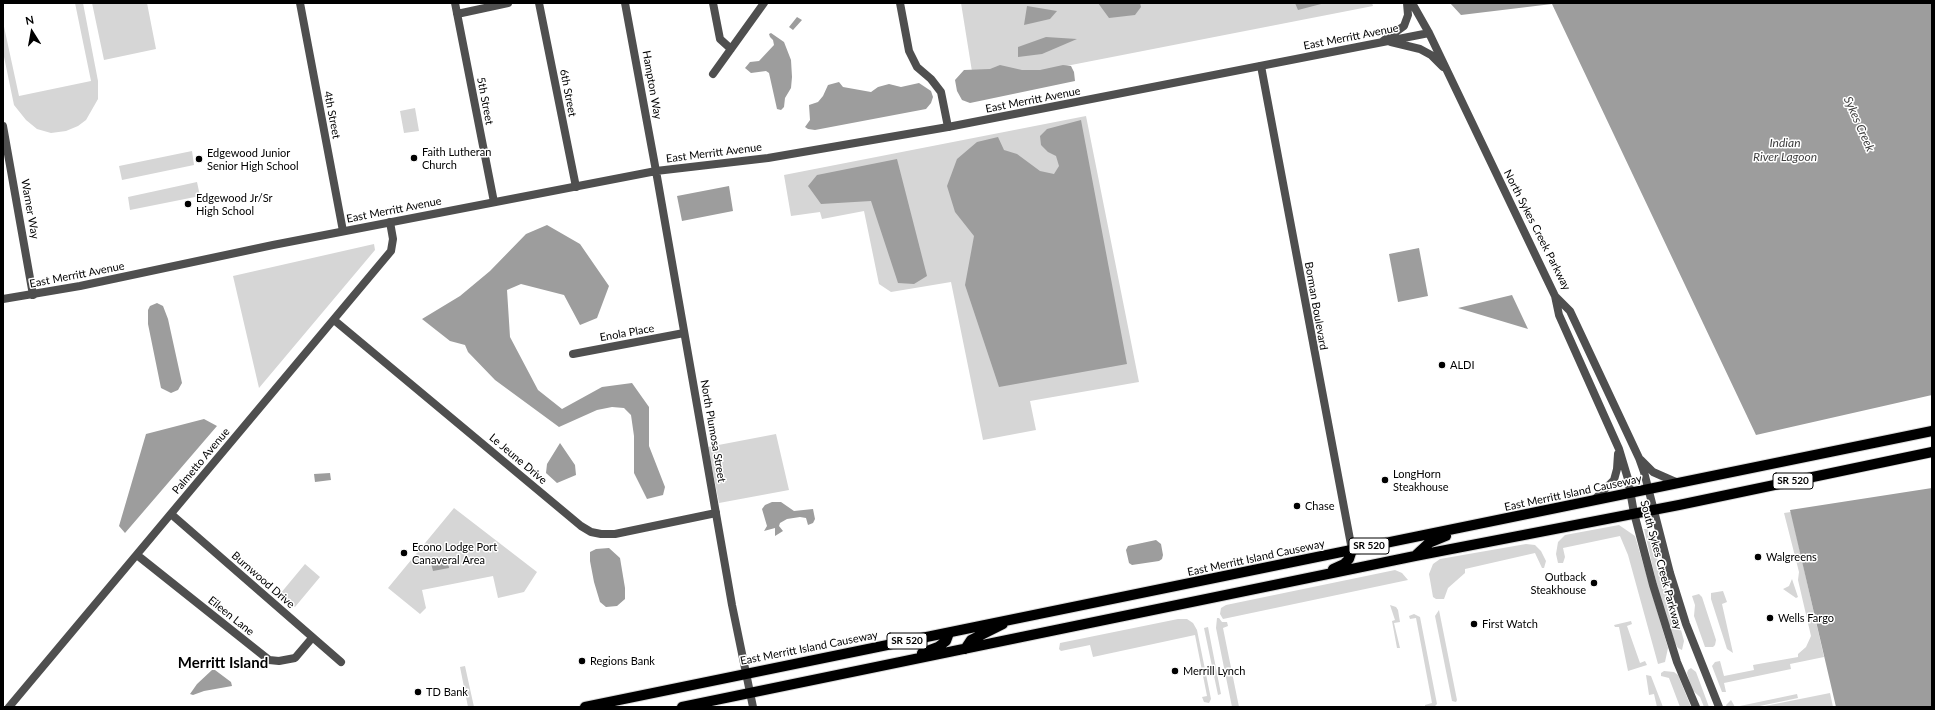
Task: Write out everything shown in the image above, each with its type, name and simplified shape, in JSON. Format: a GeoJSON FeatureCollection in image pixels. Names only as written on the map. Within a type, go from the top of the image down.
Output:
{"type":"FeatureCollection","features":[{"type":"Feature","properties":{"kind":"main road","name":"East Merritt Island Causeway"},"geometry":{"type":"LineString","coordinates":[[585,707],[1932,431]]}},
{"type":"Feature","properties":{"kind":"main road","name":"SR 520"},"geometry":{"type":"LineString","coordinates":[[682,707],[1415,556],[1655,509],[1932,452]]}},
{"type":"Feature","properties":{"kind":"main road"},"geometry":{"type":"LineString","coordinates":[[1415,556],[1429,543],[1483,524]]}},
{"type":"Feature","properties":{"kind":"main road"},"geometry":{"type":"LineString","coordinates":[[1309,578],[1344,564],[1349,559],[1352,550]]}},
{"type":"Feature","properties":{"kind":"main road"},"geometry":{"type":"LineString","coordinates":[[965,649],[971,640],[990,632],[1010,620]]}},
{"type":"Feature","properties":{"kind":"main road"},"geometry":{"type":"LineString","coordinates":[[900,663],[938,647],[946,641],[949,633]]}},
{"type":"Feature","properties":{"kind":"street","name":"4th Street"},"geometry":{"type":"LineString","coordinates":[[300,3],[343,231]]}},
{"type":"Feature","properties":{"kind":"street","name":"5th Street"},"geometry":{"type":"LineString","coordinates":[[455,3],[494,202]]}},
{"type":"Feature","properties":{"kind":"street"},"geometry":{"type":"LineString","coordinates":[[457,14],[508,3]]}},
{"type":"Feature","properties":{"kind":"street","name":"6th Street"},"geometry":{"type":"LineString","coordinates":[[539,3],[576,187]]}},
{"type":"Feature","properties":{"kind":"street","name":"Hampton Way"},"geometry":{"type":"LineString","coordinates":[[625,3],[656,172]]}},
{"type":"Feature","properties":{"kind":"street"},"geometry":{"type":"LineString","coordinates":[[713,3],[720,39],[731,49]]}},
{"type":"Feature","properties":{"kind":"street"},"geometry":{"type":"LineString","coordinates":[[713,74],[764,3]]}},
{"type":"Feature","properties":{"kind":"street"},"geometry":{"type":"LineString","coordinates":[[900,3],[909,51],[917,67],[931,79],[941,92],[948,127]]}},
{"type":"Feature","properties":{"kind":"street"},"geometry":{"type":"LineString","coordinates":[[1385,42],[1404,26],[1408,15],[1407,3]]}},
{"type":"Feature","properties":{"kind":"street","name":"North Sykes Creek Parkway"},"geometry":{"type":"LineString","coordinates":[[1412,3],[1429,33],[1556,296],[1570,311],[1639,458],[1649,489]]}},
{"type":"Feature","properties":{"kind":"street","name":"East Merritt Avenue"},"geometry":{"type":"LineString","coordinates":[[3,299],[33,295],[343,231],[494,202],[656,172],[768,158],[948,127],[1429,33]]}},
{"type":"Feature","properties":{"kind":"street"},"geometry":{"type":"LineString","coordinates":[[1385,42],[1420,49],[1431,55],[1446,70]]}},
{"type":"Feature","properties":{"kind":"street","name":"Borman Boulevard"},"geometry":{"type":"LineString","coordinates":[[1260,66],[1352,550]]}},
{"type":"Feature","properties":{"kind":"street","name":"Warner Way"},"geometry":{"type":"LineString","coordinates":[[3,126],[33,295]]}},
{"type":"Feature","properties":{"kind":"street"},"geometry":{"type":"LineString","coordinates":[[3,174],[12,172]]}},
{"type":"Feature","properties":{"kind":"street","name":"North Plumosa Street"},"geometry":{"type":"LineString","coordinates":[[656,172],[716,514],[753,707]]}},
{"type":"Feature","properties":{"kind":"street","name":"Palmetto Avenue"},"geometry":{"type":"LineString","coordinates":[[9,707],[391,251],[393,239],[390,222]]}},
{"type":"Feature","properties":{"kind":"street","name":"South Sykes Creek Parkway"},"geometry":{"type":"LineString","coordinates":[[1556,296],[1559,315],[1618,449],[1628,479],[1634,513],[1665,625],[1677,662],[1696,707]]}},
{"type":"Feature","properties":{"kind":"street","name":"Le Jeune Drive"},"geometry":{"type":"LineString","coordinates":[[334,320],[581,526],[591,532],[615,534],[716,514]]}},
{"type":"Feature","properties":{"kind":"street","name":"Enola Place"},"geometry":{"type":"LineString","coordinates":[[573,354],[684,333]]}},
{"type":"Feature","properties":{"kind":"street"},"geometry":{"type":"LineString","coordinates":[[1594,500],[1614,480],[1617,469],[1618,449]]}},
{"type":"Feature","properties":{"kind":"street"},"geometry":{"type":"LineString","coordinates":[[1639,458],[1653,472],[1678,483]]}},
{"type":"Feature","properties":{"kind":"street","name":"South Sykes Creek Parkway"},"geometry":{"type":"LineString","coordinates":[[1649,489],[1670,573],[1686,624],[1718,707]]}},
{"type":"Feature","properties":{"kind":"street","name":"Burnwood Drive"},"geometry":{"type":"LineString","coordinates":[[171,514],[341,662]]}},
{"type":"Feature","properties":{"kind":"street","name":"Eileen Lane"},"geometry":{"type":"LineString","coordinates":[[137,554],[268,660],[279,661],[296,658],[312,638]]}},
{"type":"Feature","properties":{"kind":"shaded area"},"geometry":{"type":"Polygon","coordinates":[[[75,3],[83,3],[98,81],[98,99],[86,120],[78,126],[66,131],[51,133],[37,129],[26,120],[14,105],[3,52],[3,22],[19,96],[91,81],[75,3]]]}},
{"type":"Feature","properties":{"kind":"shaded area"},"geometry":{"type":"Polygon","coordinates":[[[92,3],[147,3],[156,49],[104,60],[92,3]]]}},
{"type":"Feature","properties":{"kind":"shaded area"},"geometry":{"type":"Polygon","coordinates":[[[961,3],[1372,3],[1373,6],[974,84],[961,3]]]}},
{"type":"Feature","properties":{"kind":"shaded area"},"geometry":{"type":"Polygon","coordinates":[[[415,108],[419,131],[404,133],[400,111],[415,108]]]}},
{"type":"Feature","properties":{"kind":"shaded area"},"geometry":{"type":"Polygon","coordinates":[[[1086,116],[1139,382],[1030,401],[1036,430],[983,440],[951,282],[891,292],[879,284],[864,211],[822,219],[820,212],[791,216],[784,175],[1086,116]]]}},
{"type":"Feature","properties":{"kind":"shaded area"},"geometry":{"type":"Polygon","coordinates":[[[192,151],[194,165],[122,180],[119,166],[192,151]]]}},
{"type":"Feature","properties":{"kind":"shaded area"},"geometry":{"type":"Polygon","coordinates":[[[197,182],[200,196],[130,210],[128,197],[197,182]]]}},
{"type":"Feature","properties":{"kind":"shaded area"},"geometry":{"type":"Polygon","coordinates":[[[374,244],[375,250],[259,388],[233,276],[374,244]]]}},
{"type":"Feature","properties":{"kind":"shaded area"},"geometry":{"type":"Polygon","coordinates":[[[776,434],[789,490],[719,503],[708,447],[776,434]]]}},
{"type":"Feature","properties":{"kind":"shaded area"},"geometry":{"type":"Polygon","coordinates":[[[454,508],[537,572],[524,592],[498,598],[493,576],[422,590],[426,608],[420,614],[388,588],[454,508]]]}},
{"type":"Feature","properties":{"kind":"shaded area"},"geometry":{"type":"Polygon","coordinates":[[[1791,512],[1824,657],[1790,664],[1791,669],[1724,683],[1726,692],[1722,692],[1712,666],[1715,662],[1720,661],[1724,676],[1754,670],[1753,665],[1798,657],[1798,654],[1806,647],[1811,636],[1798,580],[1799,572],[1784,513],[1791,512]]]}},
{"type":"Feature","properties":{"kind":"shaded area"},"geometry":{"type":"Polygon","coordinates":[[[1619,525],[1635,536],[1668,648],[1665,662],[1658,664],[1628,555],[1620,536],[1563,548],[1565,557],[1563,563],[1558,563],[1556,554],[1558,542],[1565,535],[1619,525]]]}},
{"type":"Feature","properties":{"kind":"shaded area"},"geometry":{"type":"Polygon","coordinates":[[[1644,529],[1648,529],[1681,630],[1684,641],[1682,650],[1678,648],[1675,643],[1658,590],[1644,529]]]}},
{"type":"Feature","properties":{"kind":"shaded area"},"geometry":{"type":"Polygon","coordinates":[[[1526,544],[1535,545],[1541,551],[1546,561],[1544,568],[1542,568],[1535,553],[1465,569],[1465,573],[1448,588],[1444,599],[1436,599],[1433,597],[1429,574],[1433,564],[1440,559],[1526,544]]]}},
{"type":"Feature","properties":{"kind":"shaded area"},"geometry":{"type":"Polygon","coordinates":[[[305,564],[320,577],[295,607],[280,594],[305,564]]]}},
{"type":"Feature","properties":{"kind":"shaded area"},"geometry":{"type":"Polygon","coordinates":[[[1395,570],[1402,573],[1408,580],[1223,619],[1220,614],[1221,608],[1226,605],[1395,570]]]}},
{"type":"Feature","properties":{"kind":"shaded area"},"geometry":{"type":"Polygon","coordinates":[[[1792,579],[1798,597],[1796,598],[1783,589],[1789,586],[1792,579]]]}},
{"type":"Feature","properties":{"kind":"shaded area"},"geometry":{"type":"Polygon","coordinates":[[[1723,591],[1727,602],[1722,604],[1733,653],[1727,649],[1711,599],[1711,593],[1723,591]]]}},
{"type":"Feature","properties":{"kind":"shaded area"},"geometry":{"type":"Polygon","coordinates":[[[1699,594],[1702,597],[1716,640],[1713,647],[1705,647],[1694,616],[1695,605],[1692,596],[1699,594]]]}},
{"type":"Feature","properties":{"kind":"shaded area"},"geometry":{"type":"Polygon","coordinates":[[[1390,605],[1396,607],[1398,610],[1400,622],[1394,623],[1400,648],[1397,648],[1392,621],[1395,620],[1390,605]]]}},
{"type":"Feature","properties":{"kind":"shaded area"},"geometry":{"type":"Polygon","coordinates":[[[1439,610],[1457,700],[1456,702],[1452,701],[1435,616],[1439,610]]]}},
{"type":"Feature","properties":{"kind":"shaded area"},"geometry":{"type":"Polygon","coordinates":[[[1414,614],[1420,617],[1437,704],[1434,707],[1425,707],[1425,705],[1432,703],[1416,618],[1410,619],[1409,616],[1414,614]]]}},
{"type":"Feature","properties":{"kind":"shaded area"},"geometry":{"type":"Polygon","coordinates":[[[1217,618],[1219,618],[1222,622],[1227,622],[1228,626],[1223,628],[1239,707],[1232,707],[1216,628],[1217,618]]]}},
{"type":"Feature","properties":{"kind":"shaded area"},"geometry":{"type":"Polygon","coordinates":[[[1178,619],[1187,619],[1193,623],[1197,630],[1211,699],[1209,703],[1204,702],[1202,697],[1207,696],[1195,635],[1093,657],[1090,645],[1061,651],[1059,649],[1060,643],[1178,619]]]}},
{"type":"Feature","properties":{"kind":"shaded area"},"geometry":{"type":"Polygon","coordinates":[[[1631,621],[1632,624],[1627,626],[1640,663],[1645,661],[1647,665],[1628,671],[1619,627],[1615,627],[1614,625],[1631,621]]]}},
{"type":"Feature","properties":{"kind":"shaded area"},"geometry":{"type":"Polygon","coordinates":[[[1208,627],[1221,694],[1218,695],[1204,628],[1208,627]]]}},
{"type":"Feature","properties":{"kind":"shaded area"},"geometry":{"type":"Polygon","coordinates":[[[465,666],[474,707],[468,707],[460,667],[465,666]]]}},
{"type":"Feature","properties":{"kind":"shaded area"},"geometry":{"type":"Polygon","coordinates":[[[1691,668],[1696,672],[1709,707],[1704,707],[1700,697],[1692,690],[1687,673],[1691,668]]]}},
{"type":"Feature","properties":{"kind":"shaded area"},"geometry":{"type":"Polygon","coordinates":[[[1664,671],[1674,672],[1678,675],[1691,707],[1680,707],[1669,678],[1661,676],[1661,673],[1664,671]]]}},
{"type":"Feature","properties":{"kind":"shaded area"},"geometry":{"type":"Polygon","coordinates":[[[1646,675],[1651,676],[1663,707],[1657,707],[1654,694],[1649,695],[1646,675]]]}},
{"type":"Feature","properties":{"kind":"shaded area"},"geometry":{"type":"Polygon","coordinates":[[[1830,693],[1833,707],[1760,707],[1830,693]]]}},
{"type":"Feature","properties":{"kind":"shaded area"},"geometry":{"type":"Polygon","coordinates":[[[1797,694],[1798,698],[1755,707],[1735,707],[1797,694]]]}},
{"type":"Feature","properties":{"kind":"shaded area"},"geometry":{"type":"Polygon","coordinates":[[[1731,700],[1735,707],[1727,707],[1726,705],[1731,700]]]}},
{"type":"Feature","properties":{"kind":"water"},"geometry":{"type":"Polygon","coordinates":[[[1098,3],[1140,3],[1141,7],[1135,15],[1109,18],[1098,3]]]}},
{"type":"Feature","properties":{"kind":"water"},"geometry":{"type":"Polygon","coordinates":[[[1295,3],[1325,3],[1298,10],[1295,3]]]}},
{"type":"Feature","properties":{"kind":"water","name":"Indian River Lagoon"},"geometry":{"type":"Polygon","coordinates":[[[1450,3],[1932,3],[1932,395],[1756,435],[1552,4],[1461,15],[1450,3]]]}},
{"type":"Feature","properties":{"kind":"water"},"geometry":{"type":"Polygon","coordinates":[[[1027,6],[1057,11],[1050,19],[1024,25],[1027,6]]]}},
{"type":"Feature","properties":{"kind":"water"},"geometry":{"type":"Polygon","coordinates":[[[797,17],[802,20],[793,30],[789,27],[797,17]]]}},
{"type":"Feature","properties":{"kind":"water"},"geometry":{"type":"Polygon","coordinates":[[[771,33],[784,42],[791,60],[791,88],[785,98],[784,107],[781,110],[777,109],[769,73],[766,71],[751,73],[745,68],[750,62],[759,61],[774,45],[769,34],[771,33]]]}},
{"type":"Feature","properties":{"kind":"water"},"geometry":{"type":"Polygon","coordinates":[[[1046,37],[1077,39],[1042,54],[1018,57],[1018,47],[1046,37]]]}},
{"type":"Feature","properties":{"kind":"water"},"geometry":{"type":"Polygon","coordinates":[[[1000,65],[1022,70],[1040,70],[1063,65],[1071,66],[1074,72],[1075,81],[970,103],[962,100],[957,91],[955,80],[964,70],[990,69],[1000,65]]]}},
{"type":"Feature","properties":{"kind":"water"},"geometry":{"type":"Polygon","coordinates":[[[839,82],[843,87],[871,92],[878,87],[889,84],[901,87],[919,83],[931,91],[933,97],[931,103],[926,109],[815,130],[805,127],[810,120],[809,105],[818,102],[823,96],[828,85],[839,82]]]}},
{"type":"Feature","properties":{"kind":"water"},"geometry":{"type":"Polygon","coordinates":[[[1081,120],[1127,364],[999,387],[965,285],[974,236],[955,212],[947,186],[957,159],[977,142],[998,137],[1004,150],[1017,154],[1040,171],[1054,174],[1059,166],[1056,156],[1048,152],[1041,145],[1040,136],[1047,129],[1081,120]]]}},
{"type":"Feature","properties":{"kind":"water"},"geometry":{"type":"Polygon","coordinates":[[[897,159],[927,276],[914,284],[898,283],[871,201],[821,204],[808,186],[817,175],[897,159]]]}},
{"type":"Feature","properties":{"kind":"water"},"geometry":{"type":"Polygon","coordinates":[[[729,186],[733,211],[682,221],[677,196],[729,186]]]}},
{"type":"Feature","properties":{"kind":"water"},"geometry":{"type":"Polygon","coordinates":[[[547,225],[580,244],[609,286],[597,318],[580,325],[564,295],[521,284],[507,290],[510,337],[538,390],[562,409],[602,387],[632,383],[649,407],[649,446],[665,487],[663,495],[647,499],[634,473],[634,436],[631,415],[624,408],[612,407],[597,410],[559,427],[495,380],[468,352],[465,345],[450,341],[422,319],[460,296],[490,271],[526,234],[547,225]]]}},
{"type":"Feature","properties":{"kind":"water"},"geometry":{"type":"Polygon","coordinates":[[[1419,248],[1428,296],[1398,302],[1389,254],[1419,248]]]}},
{"type":"Feature","properties":{"kind":"water"},"geometry":{"type":"Polygon","coordinates":[[[1512,295],[1528,329],[1458,308],[1512,295]]]}},
{"type":"Feature","properties":{"kind":"water"},"geometry":{"type":"Polygon","coordinates":[[[157,303],[163,306],[168,319],[182,383],[178,390],[171,393],[161,388],[148,324],[148,310],[150,306],[157,303]]]}},
{"type":"Feature","properties":{"kind":"water"},"geometry":{"type":"Polygon","coordinates":[[[204,419],[217,426],[125,533],[119,526],[146,434],[204,419]]]}},
{"type":"Feature","properties":{"kind":"water"},"geometry":{"type":"Polygon","coordinates":[[[560,443],[575,465],[576,475],[557,483],[546,473],[547,464],[560,443]]]}},
{"type":"Feature","properties":{"kind":"water"},"geometry":{"type":"Polygon","coordinates":[[[330,473],[331,480],[315,482],[314,474],[330,473]]]}},
{"type":"Feature","properties":{"kind":"water"},"geometry":{"type":"Polygon","coordinates":[[[1932,488],[1932,707],[1836,707],[1790,510],[1932,488]]]}},
{"type":"Feature","properties":{"kind":"water"},"geometry":{"type":"Polygon","coordinates":[[[772,502],[781,502],[794,511],[813,509],[815,519],[813,523],[808,525],[806,518],[800,517],[787,519],[780,523],[779,526],[783,531],[775,536],[775,528],[764,531],[767,526],[762,509],[765,505],[772,502]]]}},
{"type":"Feature","properties":{"kind":"water"},"geometry":{"type":"Polygon","coordinates":[[[1156,540],[1161,544],[1163,555],[1162,559],[1159,561],[1132,565],[1129,563],[1126,550],[1128,546],[1156,540]]]}},
{"type":"Feature","properties":{"kind":"water"},"geometry":{"type":"Polygon","coordinates":[[[609,548],[620,558],[625,588],[625,599],[617,606],[606,607],[600,602],[594,582],[590,552],[596,549],[609,548]]]}},
{"type":"Feature","properties":{"kind":"water"},"geometry":{"type":"Polygon","coordinates":[[[448,560],[449,568],[433,571],[431,563],[448,560]]]}},
{"type":"Feature","properties":{"kind":"water"},"geometry":{"type":"Polygon","coordinates":[[[212,670],[215,670],[231,682],[232,686],[204,691],[193,695],[190,694],[197,684],[212,670]]]}},
{"type":"Feature","properties":{"kind":"place","name":"Faith Lutheran Church"},"geometry":{"type":"Point","coordinates":[414,158]}},
{"type":"Feature","properties":{"kind":"place","name":"Edgewood Junior Senior High School"},"geometry":{"type":"Point","coordinates":[199,159]}},
{"type":"Feature","properties":{"kind":"place","name":"Edgewood Jr/Sr High School"},"geometry":{"type":"Point","coordinates":[188,204]}},
{"type":"Feature","properties":{"kind":"place","name":"ALDI"},"geometry":{"type":"Point","coordinates":[1442,365]}},
{"type":"Feature","properties":{"kind":"place","name":"LongHorn Steakhouse"},"geometry":{"type":"Point","coordinates":[1385,480]}},
{"type":"Feature","properties":{"kind":"place","name":"Chase"},"geometry":{"type":"Point","coordinates":[1297,506]}},
{"type":"Feature","properties":{"kind":"place","name":"Econo Lodge Port Canaveral Area"},"geometry":{"type":"Point","coordinates":[404,553]}},
{"type":"Feature","properties":{"kind":"place","name":"Walgreens"},"geometry":{"type":"Point","coordinates":[1758,557]}},
{"type":"Feature","properties":{"kind":"place","name":"Outback Steakhouse"},"geometry":{"type":"Point","coordinates":[1594,583]}},
{"type":"Feature","properties":{"kind":"place","name":"Wells Fargo"},"geometry":{"type":"Point","coordinates":[1770,618]}},
{"type":"Feature","properties":{"kind":"place","name":"First Watch"},"geometry":{"type":"Point","coordinates":[1474,624]}},
{"type":"Feature","properties":{"kind":"place","name":"Regions Bank"},"geometry":{"type":"Point","coordinates":[582,661]}},
{"type":"Feature","properties":{"kind":"place","name":"Merrill Lynch"},"geometry":{"type":"Point","coordinates":[1175,671]}},
{"type":"Feature","properties":{"kind":"place","name":"TD Bank"},"geometry":{"type":"Point","coordinates":[418,692]}},
{"type":"Feature","properties":{"kind":"district","name":"Merritt Island"},"geometry":{"type":"Point","coordinates":[223,663]}},
{"type":"Feature","properties":{"kind":"water label","name":"Sykes Creek"},"geometry":{"type":"Point","coordinates":[1859,124]}}]}
